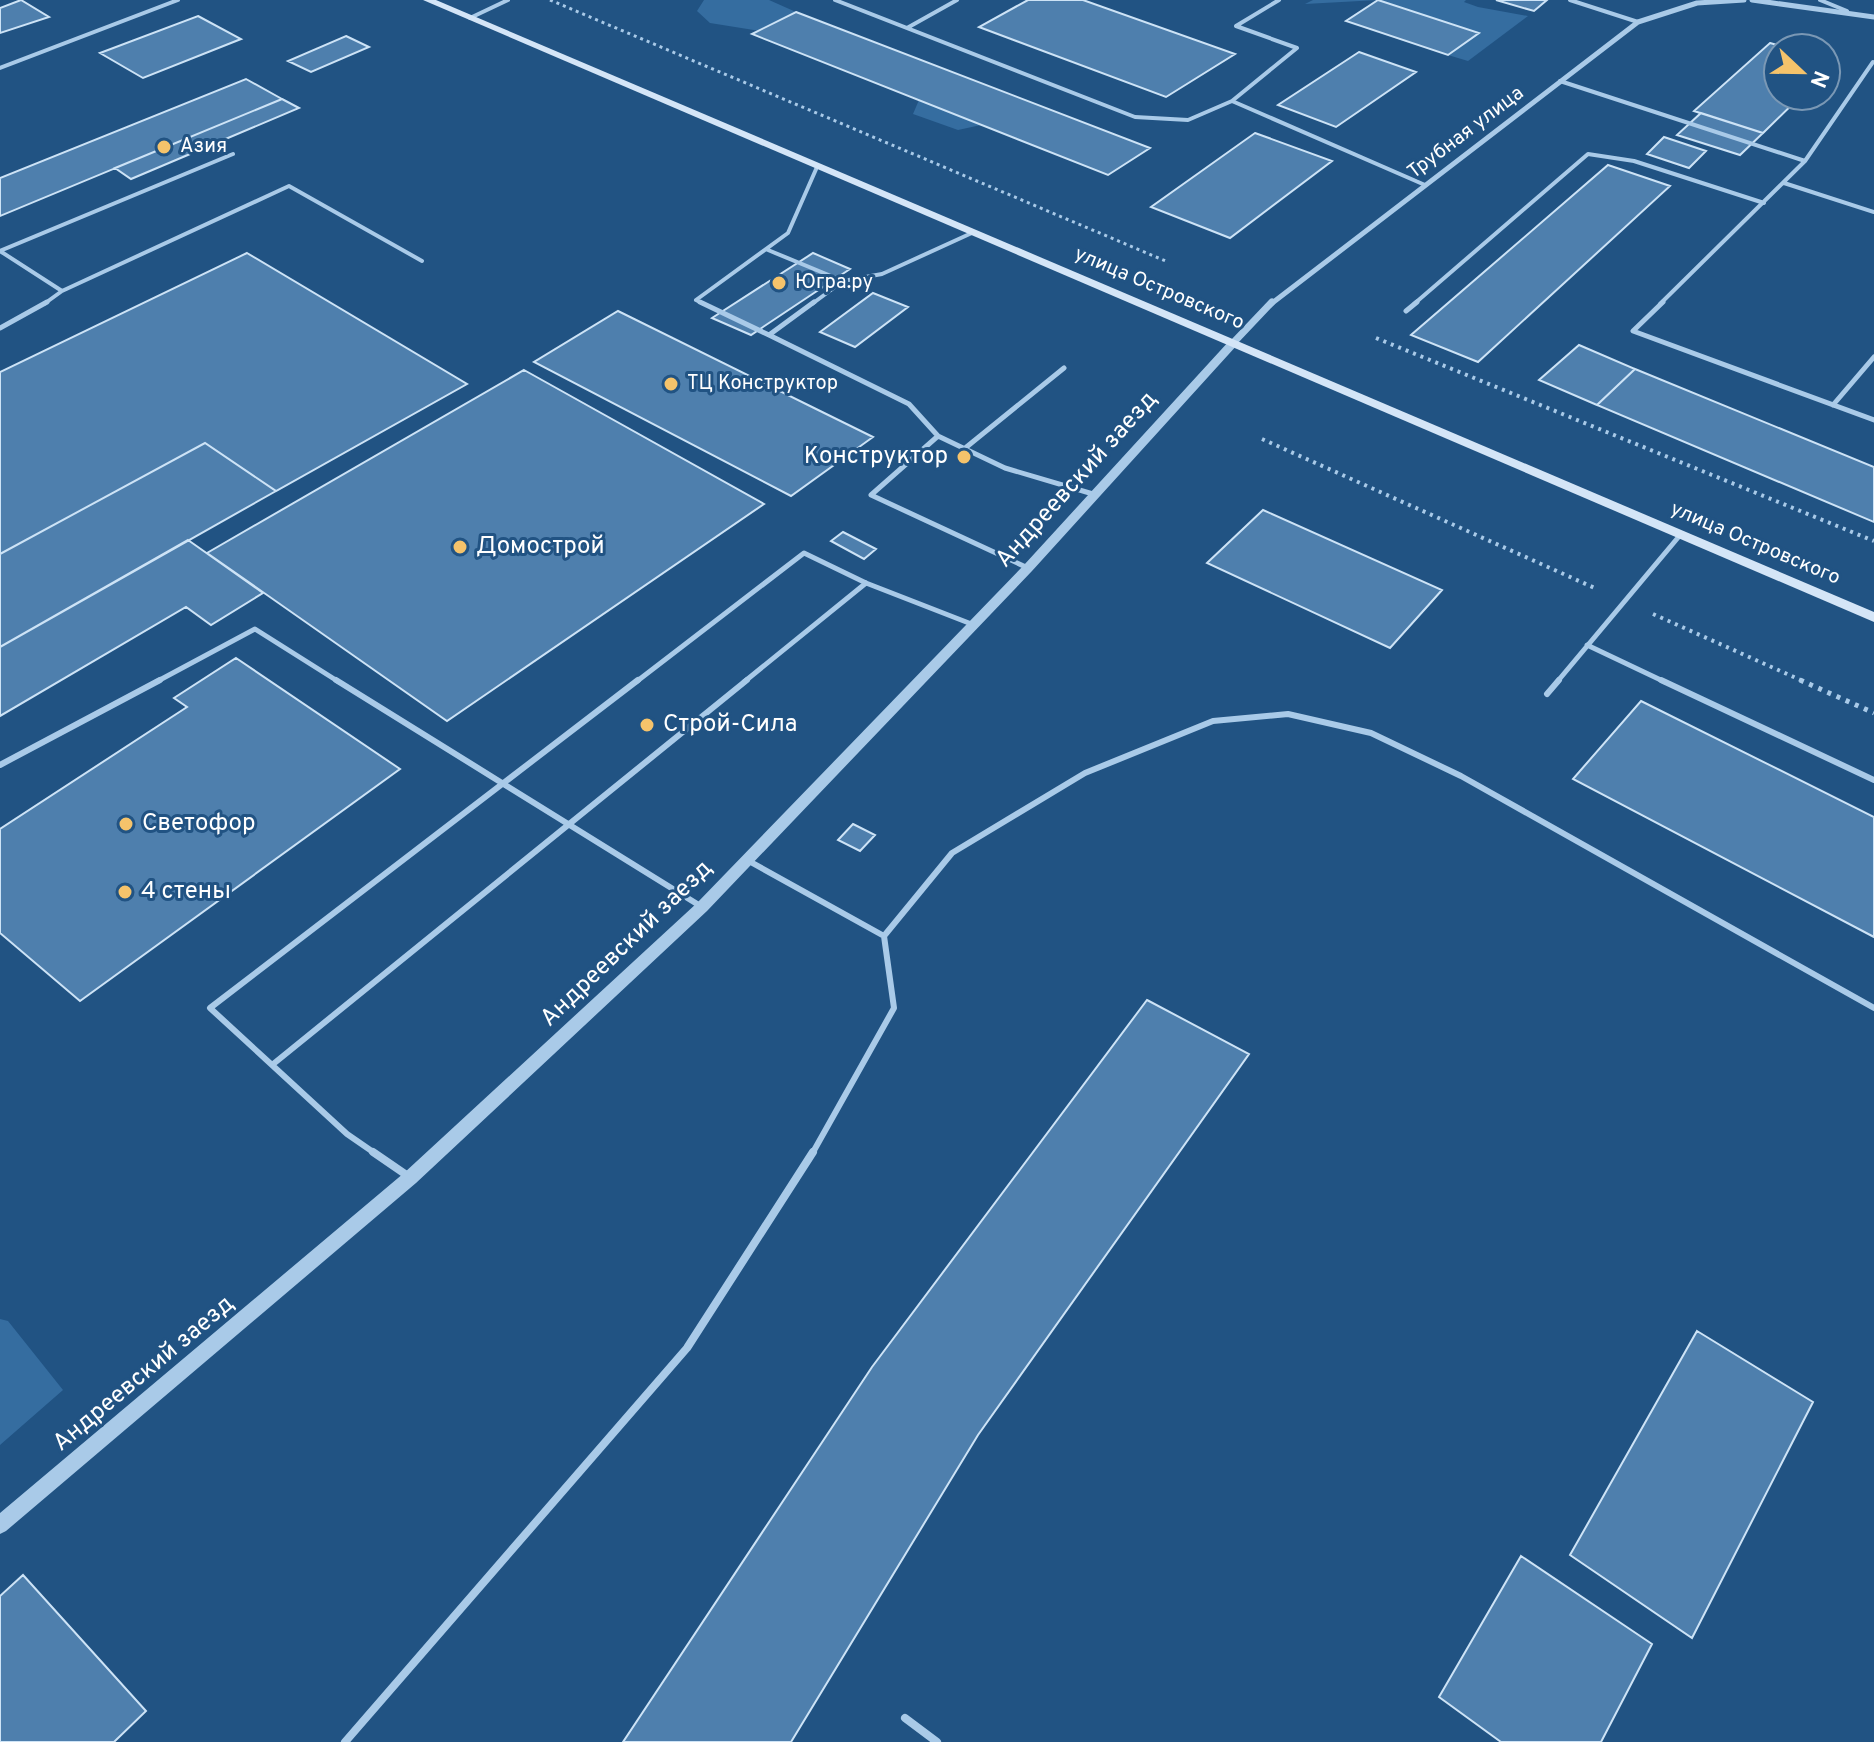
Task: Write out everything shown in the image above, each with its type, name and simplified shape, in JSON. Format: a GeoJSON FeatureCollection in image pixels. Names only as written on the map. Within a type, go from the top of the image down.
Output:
{"type":"FeatureCollection","features":[{"type":"Feature","properties":{"kind":"main road","name":"улица Островского"},"geometry":{"type":"LineString","coordinates":[[428,0],[1874,617]]}},
{"type":"Feature","properties":{"kind":"street","name":"Трубная улица"},"geometry":{"type":"LineString","coordinates":[[1234,342],[1279,295],[1638,22],[1697,3],[1744,0]]}},
{"type":"Feature","properties":{"kind":"street"},"geometry":{"type":"LineString","coordinates":[[1752,0],[1874,17]]}},
{"type":"Feature","properties":{"kind":"street","name":"Андреевский заезд"},"geometry":{"type":"LineString","coordinates":[[0,1525],[410,1178],[702,907],[1028,568],[1234,342]]}},
{"type":"Feature","properties":{"kind":"lane"},"geometry":{"type":"LineString","coordinates":[[0,68],[178,0]]}},
{"type":"Feature","properties":{"kind":"lane"},"geometry":{"type":"LineString","coordinates":[[470,18],[508,0]]}},
{"type":"Feature","properties":{"kind":"lane"},"geometry":{"type":"LineString","coordinates":[[835,0],[1135,117],[1188,120],[1232,101],[1297,48],[1236,26],[1279,0]]}},
{"type":"Feature","properties":{"kind":"lane"},"geometry":{"type":"LineString","coordinates":[[907,28],[957,0]]}},
{"type":"Feature","properties":{"kind":"lane"},"geometry":{"type":"LineString","coordinates":[[1570,0],[1638,22]]}},
{"type":"Feature","properties":{"kind":"lane"},"geometry":{"type":"LineString","coordinates":[[1820,0],[1847,11]]}},
{"type":"Feature","properties":{"kind":"lane"},"geometry":{"type":"LineString","coordinates":[[1873,62],[1805,161],[1633,331],[1874,420]]}},
{"type":"Feature","properties":{"kind":"lane"},"geometry":{"type":"LineString","coordinates":[[1560,81],[1805,161]]}},
{"type":"Feature","properties":{"kind":"lane"},"geometry":{"type":"LineString","coordinates":[[1232,101],[1425,185]]}},
{"type":"Feature","properties":{"kind":"lane"},"geometry":{"type":"LineString","coordinates":[[0,251],[233,154]]}},
{"type":"Feature","properties":{"kind":"lane"},"geometry":{"type":"LineString","coordinates":[[1406,311],[1588,154],[1634,161],[1764,203]]}},
{"type":"Feature","properties":{"kind":"lane"},"geometry":{"type":"LineString","coordinates":[[817,167],[788,233],[696,300],[909,404],[938,436],[964,449],[1005,468],[1093,494]]}},
{"type":"Feature","properties":{"kind":"lane"},"geometry":{"type":"LineString","coordinates":[[1784,183],[1874,212]]}},
{"type":"Feature","properties":{"kind":"lane"},"geometry":{"type":"LineString","coordinates":[[0,328],[30,314],[62,291],[289,186],[422,261]]}},
{"type":"Feature","properties":{"kind":"lane"},"geometry":{"type":"LineString","coordinates":[[769,335],[843,281],[882,274],[974,232]]}},
{"type":"Feature","properties":{"kind":"lane"},"geometry":{"type":"LineString","coordinates":[[768,250],[843,281]]}},
{"type":"Feature","properties":{"kind":"lane"},"geometry":{"type":"LineString","coordinates":[[0,251],[62,291]]}},
{"type":"Feature","properties":{"kind":"lane"},"geometry":{"type":"LineString","coordinates":[[1833,405],[1874,357]]}},
{"type":"Feature","properties":{"kind":"lane"},"geometry":{"type":"LineString","coordinates":[[964,449],[1064,368]]}},
{"type":"Feature","properties":{"kind":"lane"},"geometry":{"type":"LineString","coordinates":[[938,436],[871,495],[1028,568]]}},
{"type":"Feature","properties":{"kind":"lane"},"geometry":{"type":"LineString","coordinates":[[1547,694],[1681,534]]}},
{"type":"Feature","properties":{"kind":"lane"},"geometry":{"type":"LineString","coordinates":[[410,1178],[347,1134],[210,1008],[804,553],[866,583],[974,625]]}},
{"type":"Feature","properties":{"kind":"lane"},"geometry":{"type":"LineString","coordinates":[[272,1065],[866,583]]}},
{"type":"Feature","properties":{"kind":"lane"},"geometry":{"type":"LineString","coordinates":[[0,765],[255,629],[702,907]]}},
{"type":"Feature","properties":{"kind":"lane"},"geometry":{"type":"LineString","coordinates":[[1587,645],[1874,780]]}},
{"type":"Feature","properties":{"kind":"lane"},"geometry":{"type":"LineString","coordinates":[[345,1742],[687,1348],[832,1123],[894,1008],[884,936],[952,853],[1085,773],[1213,721],[1288,714],[1371,733],[1461,776],[1874,1008]]}},
{"type":"Feature","properties":{"kind":"lane"},"geometry":{"type":"LineString","coordinates":[[747,860],[884,936]]}},
{"type":"Feature","properties":{"kind":"lane"},"geometry":{"type":"LineString","coordinates":[[905,1718],[937,1742]]}},
{"type":"Feature","properties":{"kind":"path"},"geometry":{"type":"LineString","coordinates":[[550,0],[1168,262]]}},
{"type":"Feature","properties":{"kind":"path"},"geometry":{"type":"LineString","coordinates":[[1376,338],[1874,541]]}},
{"type":"Feature","properties":{"kind":"path"},"geometry":{"type":"LineString","coordinates":[[1262,439],[1874,713]]}},
{"type":"Feature","properties":{"kind":"shaded area"},"geometry":{"type":"Polygon","coordinates":[[[704,0],[769,0],[796,12],[760,31],[710,23],[697,11],[704,0]]]}},
{"type":"Feature","properties":{"kind":"shaded area"},"geometry":{"type":"Polygon","coordinates":[[[1313,0],[1378,0],[1305,4],[1313,0]]]}},
{"type":"Feature","properties":{"kind":"shaded area"},"geometry":{"type":"Polygon","coordinates":[[[1378,0],[1466,0],[1464,2],[1478,7],[1528,16],[1468,61],[1448,55],[1478,33],[1378,0]]]}},
{"type":"Feature","properties":{"kind":"shaded area"},"geometry":{"type":"Polygon","coordinates":[[[919,100],[981,125],[958,130],[913,114],[919,100]]]}},
{"type":"Feature","properties":{"kind":"shaded area"},"geometry":{"type":"Polygon","coordinates":[[[0,1319],[8,1321],[63,1390],[0,1445],[0,1319]]]}},
{"type":"Feature","properties":{"kind":"building"},"geometry":{"type":"Polygon","coordinates":[[[21,0],[49,17],[0,33],[0,8],[21,0]]]}},
{"type":"Feature","properties":{"kind":"building"},"geometry":{"type":"Polygon","coordinates":[[[1028,0],[1083,0],[1235,54],[1166,97],[979,27],[1028,0]]]}},
{"type":"Feature","properties":{"kind":"building"},"geometry":{"type":"Polygon","coordinates":[[[1378,0],[1479,33],[1448,55],[1346,21],[1378,0]]]}},
{"type":"Feature","properties":{"kind":"building"},"geometry":{"type":"Polygon","coordinates":[[[1496,0],[1547,0],[1534,11],[1496,0]]]}},
{"type":"Feature","properties":{"kind":"building"},"geometry":{"type":"Polygon","coordinates":[[[796,12],[1150,148],[1108,175],[752,34],[796,12]]]}},
{"type":"Feature","properties":{"kind":"building"},"geometry":{"type":"Polygon","coordinates":[[[198,16],[241,39],[143,78],[100,53],[198,16]]]}},
{"type":"Feature","properties":{"kind":"building"},"geometry":{"type":"Polygon","coordinates":[[[346,36],[369,47],[311,72],[288,61],[346,36]]]}},
{"type":"Feature","properties":{"kind":"building"},"geometry":{"type":"Polygon","coordinates":[[[1762,50],[1762,112],[1785,112],[1763,133],[1694,111],[1762,50]]]}},
{"type":"Feature","properties":{"kind":"building"},"geometry":{"type":"Polygon","coordinates":[[[1359,52],[1416,72],[1336,127],[1278,105],[1359,52]]]}},
{"type":"Feature","properties":{"kind":"building"},"geometry":{"type":"Polygon","coordinates":[[[246,79],[282,99],[0,216],[0,178],[246,79]]]}},
{"type":"Feature","properties":{"kind":"building"},"geometry":{"type":"Polygon","coordinates":[[[282,99],[299,108],[131,179],[115,168],[282,99]]]}},
{"type":"Feature","properties":{"kind":"building"},"geometry":{"type":"Polygon","coordinates":[[[1701,113],[1763,133],[1740,155],[1677,135],[1701,113]]]}},
{"type":"Feature","properties":{"kind":"building"},"geometry":{"type":"Polygon","coordinates":[[[1255,133],[1332,161],[1230,238],[1151,207],[1255,133]]]}},
{"type":"Feature","properties":{"kind":"building"},"geometry":{"type":"Polygon","coordinates":[[[1664,137],[1706,151],[1689,168],[1647,154],[1664,137]]]}},
{"type":"Feature","properties":{"kind":"building"},"geometry":{"type":"Polygon","coordinates":[[[1608,165],[1670,186],[1478,362],[1411,335],[1608,165]]]}},
{"type":"Feature","properties":{"kind":"building"},"geometry":{"type":"Polygon","coordinates":[[[247,253],[467,384],[276,491],[205,443],[0,554],[0,372],[247,253]]]}},
{"type":"Feature","properties":{"kind":"building"},"geometry":{"type":"Polygon","coordinates":[[[813,253],[850,269],[751,335],[712,318],[813,253]]]}},
{"type":"Feature","properties":{"kind":"building"},"geometry":{"type":"Polygon","coordinates":[[[873,293],[908,307],[855,347],[820,332],[873,293]]]}},
{"type":"Feature","properties":{"kind":"building","name":"ТЦ Конструктор"},"geometry":{"type":"Polygon","coordinates":[[[618,311],[873,437],[791,496],[534,362],[618,311]]]}},
{"type":"Feature","properties":{"kind":"building"},"geometry":{"type":"Polygon","coordinates":[[[1579,345],[1635,369],[1597,405],[1539,380],[1579,345]]]}},
{"type":"Feature","properties":{"kind":"building"},"geometry":{"type":"Polygon","coordinates":[[[1635,369],[1874,467],[1874,522],[1597,405],[1635,369]]]}},
{"type":"Feature","properties":{"kind":"building","name":"Домострой"},"geometry":{"type":"Polygon","coordinates":[[[524,370],[764,504],[447,721],[207,553],[524,370]]]}},
{"type":"Feature","properties":{"kind":"building"},"geometry":{"type":"Polygon","coordinates":[[[205,443],[276,491],[0,647],[0,554],[205,443]]]}},
{"type":"Feature","properties":{"kind":"building"},"geometry":{"type":"Polygon","coordinates":[[[1263,510],[1442,590],[1390,648],[1207,563],[1263,510]]]}},
{"type":"Feature","properties":{"kind":"building"},"geometry":{"type":"Polygon","coordinates":[[[843,532],[876,549],[864,559],[831,541],[843,532]]]}},
{"type":"Feature","properties":{"kind":"building"},"geometry":{"type":"Polygon","coordinates":[[[188,540],[263,593],[211,625],[186,607],[0,716],[0,647],[188,540]]]}},
{"type":"Feature","properties":{"kind":"building"},"geometry":{"type":"Polygon","coordinates":[[[236,658],[400,769],[80,1001],[0,933],[0,829],[187,707],[174,698],[236,658]]]}},
{"type":"Feature","properties":{"kind":"building"},"geometry":{"type":"Polygon","coordinates":[[[1641,701],[1874,817],[1874,937],[1573,779],[1641,701]]]}},
{"type":"Feature","properties":{"kind":"building"},"geometry":{"type":"Polygon","coordinates":[[[853,824],[875,835],[860,851],[838,840],[853,824]]]}},
{"type":"Feature","properties":{"kind":"building"},"geometry":{"type":"Polygon","coordinates":[[[1147,1000],[1249,1054],[978,1435],[791,1742],[623,1742],[872,1367],[1147,1000]]]}},
{"type":"Feature","properties":{"kind":"building"},"geometry":{"type":"Polygon","coordinates":[[[1697,1331],[1813,1402],[1692,1638],[1570,1555],[1697,1331]]]}},
{"type":"Feature","properties":{"kind":"building"},"geometry":{"type":"Polygon","coordinates":[[[1521,1556],[1652,1644],[1601,1742],[1501,1742],[1439,1697],[1521,1556]]]}},
{"type":"Feature","properties":{"kind":"building"},"geometry":{"type":"Polygon","coordinates":[[[23,1575],[146,1711],[114,1742],[0,1742],[0,1596],[23,1575]]]}},
{"type":"Feature","properties":{"kind":"place","name":"Азия"},"geometry":{"type":"Point","coordinates":[164,147]}},
{"type":"Feature","properties":{"kind":"place","name":"Югра.ру"},"geometry":{"type":"Point","coordinates":[779,283]}},
{"type":"Feature","properties":{"kind":"place","name":"ТЦ Конструктор"},"geometry":{"type":"Point","coordinates":[671,384]}},
{"type":"Feature","properties":{"kind":"place","name":"Конструктор"},"geometry":{"type":"Point","coordinates":[964,457]}},
{"type":"Feature","properties":{"kind":"place","name":"Домострой"},"geometry":{"type":"Point","coordinates":[460,547]}},
{"type":"Feature","properties":{"kind":"place","name":"Строй-Сила"},"geometry":{"type":"Point","coordinates":[647,725]}},
{"type":"Feature","properties":{"kind":"place","name":"Светофор"},"geometry":{"type":"Point","coordinates":[126,824]}},
{"type":"Feature","properties":{"kind":"place","name":"4 стены"},"geometry":{"type":"Point","coordinates":[125,892]}}]}
